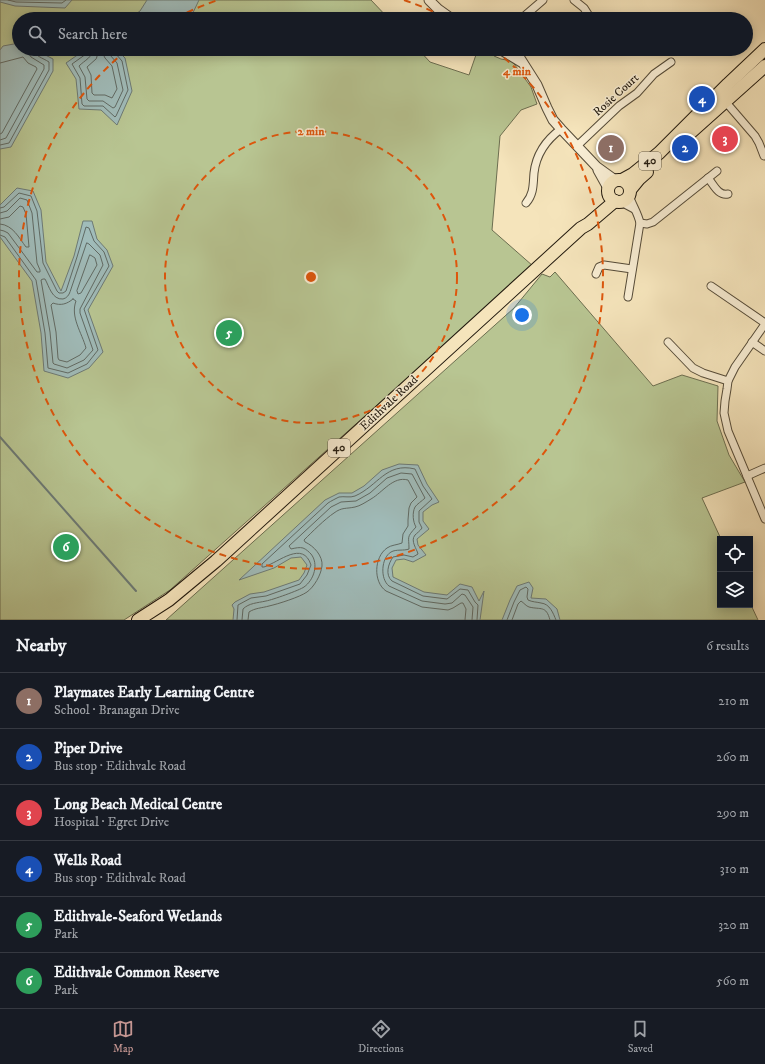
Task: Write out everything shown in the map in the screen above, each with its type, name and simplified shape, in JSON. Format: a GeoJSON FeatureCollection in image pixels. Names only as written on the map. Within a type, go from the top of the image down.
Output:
{"type":"FeatureCollection","features":[{"type":"Feature","properties":{"kind":"highway","name":"Edithvale Road"},"geometry":{"type":"LineString","coordinates":[[138,620],[168,600],[216,561],[581,228],[603,200],[646,172],[721,98],[765,49]]}},
{"type":"Feature","properties":{"kind":"highway","name":"Edithvale Road"},"geometry":{"type":"LineString","coordinates":[[721,98],[765,66]]}},
{"type":"Feature","properties":{"kind":"street"},"geometry":{"type":"LineString","coordinates":[[429,0],[442,12]]}},
{"type":"Feature","properties":{"kind":"street"},"geometry":{"type":"LineString","coordinates":[[529,12],[543,0]]}},
{"type":"Feature","properties":{"kind":"street"},"geometry":{"type":"LineString","coordinates":[[574,0],[587,12]]}},
{"type":"Feature","properties":{"kind":"street"},"geometry":{"type":"LineString","coordinates":[[512,56],[522,62]]}},
{"type":"Feature","properties":{"kind":"street"},"geometry":{"type":"LineString","coordinates":[[519,56],[537,85],[550,114],[561,129],[619,191],[637,214],[640,223],[628,297]]}},
{"type":"Feature","properties":{"kind":"street","name":"Rosie Court"},"geometry":{"type":"LineString","coordinates":[[577,146],[619,106],[637,93],[654,74],[671,62]]}},
{"type":"Feature","properties":{"kind":"street"},"geometry":{"type":"LineString","coordinates":[[721,98],[755,136],[761,147],[762,157]]}},
{"type":"Feature","properties":{"kind":"street"},"geometry":{"type":"LineString","coordinates":[[526,203],[530,199],[532,192],[534,171],[538,156],[549,139],[561,129]]}},
{"type":"Feature","properties":{"kind":"street"},"geometry":{"type":"LineString","coordinates":[[640,223],[647,224],[653,222],[717,171]]}},
{"type":"Feature","properties":{"kind":"street"},"geometry":{"type":"LineString","coordinates":[[708,178],[720,194],[728,194]]}},
{"type":"Feature","properties":{"kind":"street"},"geometry":{"type":"LineString","coordinates":[[596,274],[599,267],[604,265],[632,269]]}},
{"type":"Feature","properties":{"kind":"street"},"geometry":{"type":"LineString","coordinates":[[712,286],[765,324],[735,367],[728,381],[724,413],[728,431],[765,519]]}},
{"type":"Feature","properties":{"kind":"street"},"geometry":{"type":"LineString","coordinates":[[668,342],[693,368],[703,373],[728,381]]}},
{"type":"Feature","properties":{"kind":"street"},"geometry":{"type":"LineString","coordinates":[[752,342],[765,351]]}},
{"type":"Feature","properties":{"kind":"street"},"geometry":{"type":"LineString","coordinates":[[747,476],[765,468]]}},
{"type":"Feature","properties":{"kind":"green space"},"geometry":{"type":"Polygon","coordinates":[[[0,0],[371,0],[382,12],[12,12],[12,56],[424,56],[430,62],[469,75],[476,56],[494,56],[512,61],[531,87],[537,104],[521,110],[500,136],[492,230],[533,266],[170,590],[124,620],[0,620],[0,0]]]}},
{"type":"Feature","properties":{"kind":"green space"},"geometry":{"type":"Polygon","coordinates":[[[555,272],[653,386],[682,375],[718,386],[717,421],[729,455],[745,482],[702,498],[720,536],[717,536],[717,608],[752,608],[758,620],[166,620],[514,308],[542,274],[550,277],[555,272]]]}},
{"type":"Feature","properties":{"kind":"water"},"geometry":{"type":"Polygon","coordinates":[[[0,0],[72,0],[65,8],[15,6],[0,2],[0,0]]]}},
{"type":"Feature","properties":{"kind":"water"},"geometry":{"type":"Polygon","coordinates":[[[147,0],[199,0],[193,12],[139,12],[147,0]]]}},
{"type":"Feature","properties":{"kind":"water"},"geometry":{"type":"Polygon","coordinates":[[[12,44],[12,56],[47,56],[53,59],[53,71],[11,147],[0,149],[0,50],[3,46],[12,44]]]}},
{"type":"Feature","properties":{"kind":"water"},"geometry":{"type":"Polygon","coordinates":[[[76,56],[123,56],[125,58],[132,91],[117,125],[101,110],[79,109],[76,79],[66,63],[76,56]]]}},
{"type":"Feature","properties":{"kind":"water"},"geometry":{"type":"Polygon","coordinates":[[[17,188],[33,191],[41,210],[46,262],[61,291],[74,256],[83,221],[92,221],[97,239],[107,250],[113,266],[88,310],[103,352],[89,368],[68,378],[44,371],[41,333],[32,281],[0,237],[0,205],[17,188]]]}},
{"type":"Feature","properties":{"kind":"water"},"geometry":{"type":"Polygon","coordinates":[[[399,464],[418,465],[427,484],[439,502],[423,512],[423,521],[429,529],[417,539],[418,545],[426,555],[413,562],[404,559],[396,560],[392,568],[393,577],[424,592],[447,595],[460,584],[472,587],[479,601],[484,591],[480,620],[233,620],[234,609],[232,605],[235,602],[250,594],[264,592],[299,580],[307,565],[301,557],[291,558],[274,568],[239,580],[325,500],[339,493],[352,493],[364,486],[382,470],[399,464]]]}},
{"type":"Feature","properties":{"kind":"water"},"geometry":{"type":"Polygon","coordinates":[[[529,582],[533,588],[531,598],[546,599],[557,609],[560,620],[502,620],[517,586],[529,582]]]}},
{"type":"Feature","properties":{"kind":"waterway"},"geometry":{"type":"LineString","coordinates":[[0,437],[136,591]]}},
{"type":"Feature","properties":{"kind":"place","name":"Wells Road"},"geometry":{"type":"Point","coordinates":[702,99]}},
{"type":"Feature","properties":{"kind":"place","name":"Long Beach Medical Centre"},"geometry":{"type":"Point","coordinates":[725,139]}},
{"type":"Feature","properties":{"kind":"place","name":"Playmates Early Learning Centre"},"geometry":{"type":"Point","coordinates":[611,148]}},
{"type":"Feature","properties":{"kind":"place","name":"Piper Drive"},"geometry":{"type":"Point","coordinates":[685,148]}},
{"type":"Feature","properties":{"kind":"place","name":"Edithvale-Seaford Wetlands"},"geometry":{"type":"Point","coordinates":[229,333]}},
{"type":"Feature","properties":{"kind":"place","name":"Edithvale Common Reserve"},"geometry":{"type":"Point","coordinates":[66,547]}}]}
